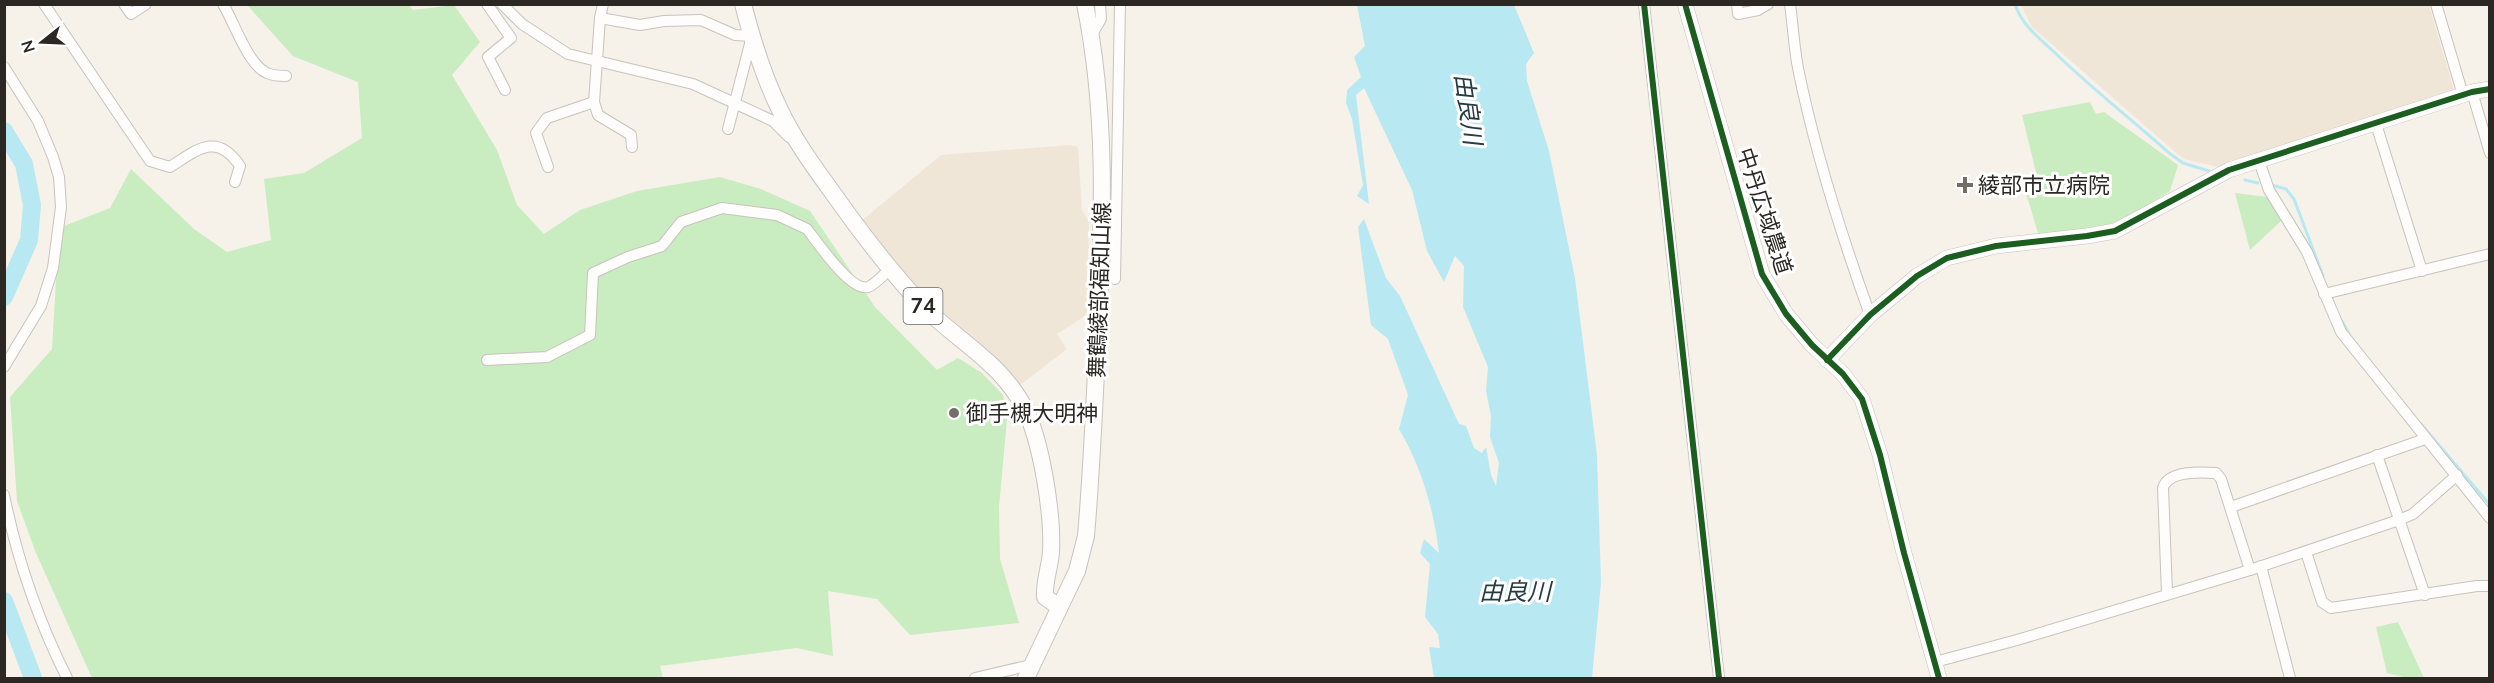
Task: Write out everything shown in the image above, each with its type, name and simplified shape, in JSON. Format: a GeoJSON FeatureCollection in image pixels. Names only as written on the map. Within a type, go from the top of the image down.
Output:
{"type":"FeatureCollection","features":[{"type":"Feature","properties":{"kind":"main road","name":"74"},"geometry":{"type":"LineString","coordinates":[[743,4],[770,88],[800,148],[862,236],[890,269],[921,304],[961,337],[1001,375],[1027,413],[1041,463],[1050,509],[1051,553],[1044,584],[1045,597],[1059,607]]}},
{"type":"Feature","properties":{"kind":"main road","name":"舞鶴綾部福知山線"},"geometry":{"type":"LineString","coordinates":[[1028,672],[1077,571],[1086,536],[1091,478],[1103,228],[1101,120],[1085,4]]}},
{"type":"Feature","properties":{"kind":"street"},"geometry":{"type":"LineString","coordinates":[[44,4],[150,161],[170,167],[193,152],[211,145],[222,147],[234,157],[240,166],[235,182]]}},
{"type":"Feature","properties":{"kind":"street"},"geometry":{"type":"LineString","coordinates":[[124,4],[131,14],[146,4]]}},
{"type":"Feature","properties":{"kind":"street"},"geometry":{"type":"LineString","coordinates":[[223,4],[241,39],[265,73],[286,76]]}},
{"type":"Feature","properties":{"kind":"street"},"geometry":{"type":"LineString","coordinates":[[487,4],[511,38],[488,57],[505,90]]}},
{"type":"Feature","properties":{"kind":"street"},"geometry":{"type":"LineString","coordinates":[[502,4],[522,24],[568,54],[693,84],[773,121],[800,148]]}},
{"type":"Feature","properties":{"kind":"street"},"geometry":{"type":"LineString","coordinates":[[603,4],[594,102],[598,115],[631,135],[632,147]]}},
{"type":"Feature","properties":{"kind":"street"},"geometry":{"type":"LineString","coordinates":[[1091,36],[1101,19],[1100,4]]}},
{"type":"Feature","properties":{"kind":"street"},"geometry":{"type":"LineString","coordinates":[[1115,279],[1120,4]]}},
{"type":"Feature","properties":{"kind":"street"},"geometry":{"type":"LineString","coordinates":[[1644,4],[1719,678]]}},
{"type":"Feature","properties":{"kind":"street","name":"中丹広域農道"},"geometry":{"type":"LineString","coordinates":[[1685,4],[1762,274],[1786,314],[1827,360],[1843,374],[1862,399],[1880,455],[1939,678]]}},
{"type":"Feature","properties":{"kind":"street"},"geometry":{"type":"LineString","coordinates":[[1737,4],[1738,14],[1758,10],[1768,4]]}},
{"type":"Feature","properties":{"kind":"street"},"geometry":{"type":"LineString","coordinates":[[1790,4],[1798,66],[1813,131],[1832,203],[1870,315]]}},
{"type":"Feature","properties":{"kind":"street"},"geometry":{"type":"LineString","coordinates":[[2436,4],[2489,150]]}},
{"type":"Feature","properties":{"kind":"street"},"geometry":{"type":"LineString","coordinates":[[600,18],[639,25],[664,21],[701,20],[735,34],[752,36],[729,129]]}},
{"type":"Feature","properties":{"kind":"street"},"geometry":{"type":"LineString","coordinates":[[4,67],[38,121],[53,157],[59,177],[61,207],[53,268],[41,306],[4,367]]}},
{"type":"Feature","properties":{"kind":"street"},"geometry":{"type":"LineString","coordinates":[[1827,360],[1870,315],[1917,276],[1947,258],[1996,246],[2115,231],[2221,174],[2468,93],[2490,89]]}},
{"type":"Feature","properties":{"kind":"street"},"geometry":{"type":"LineString","coordinates":[[548,167],[536,133],[547,118],[594,102]]}},
{"type":"Feature","properties":{"kind":"street"},"geometry":{"type":"LineString","coordinates":[[2376,124],[2422,271]]}},
{"type":"Feature","properties":{"kind":"street"},"geometry":{"type":"LineString","coordinates":[[2259,161],[2269,190],[2307,252],[2340,332],[2425,439],[2488,513]]}},
{"type":"Feature","properties":{"kind":"street"},"geometry":{"type":"LineString","coordinates":[[487,360],[547,357],[590,335],[593,273],[628,257],[662,246],[681,222],[722,208],[777,215],[807,229],[849,280],[861,288],[870,286],[890,269]]}},
{"type":"Feature","properties":{"kind":"street"},"geometry":{"type":"LineString","coordinates":[[2324,294],[2490,254]]}},
{"type":"Feature","properties":{"kind":"street"},"geometry":{"type":"LineString","coordinates":[[2231,507],[2425,439]]}},
{"type":"Feature","properties":{"kind":"street"},"geometry":{"type":"LineString","coordinates":[[2377,455],[2425,595]]}},
{"type":"Feature","properties":{"kind":"street"},"geometry":{"type":"LineString","coordinates":[[2168,594],[2164,484],[2186,474],[2216,473],[2221,479],[2256,568],[2290,678]]}},
{"type":"Feature","properties":{"kind":"street"},"geometry":{"type":"LineString","coordinates":[[1935,662],[2017,640],[2256,568],[2399,520],[2413,514],[2457,475]]}},
{"type":"Feature","properties":{"kind":"street"},"geometry":{"type":"LineString","coordinates":[[4,495],[34,607],[67,678]]}},
{"type":"Feature","properties":{"kind":"street"},"geometry":{"type":"LineString","coordinates":[[2306,552],[2322,602],[2331,608],[2490,586]]}},
{"type":"Feature","properties":{"kind":"street"},"geometry":{"type":"LineString","coordinates":[[975,678],[1028,672]]}},
{"type":"Feature","properties":{"kind":"shaded area"},"geometry":{"type":"Polygon","coordinates":[[[2021,5],[2429,5],[2454,90],[2222,168],[2184,159],[2174,151],[2032,27],[2021,5]]]}},
{"type":"Feature","properties":{"kind":"shaded area"},"geometry":{"type":"Polygon","coordinates":[[[1070,145],[1078,147],[1082,210],[1089,222],[1088,314],[1057,334],[1067,349],[1015,389],[927,305],[860,222],[941,155],[1070,145]]]}},
{"type":"Feature","properties":{"kind":"green space"},"geometry":{"type":"Polygon","coordinates":[[[408,4],[413,10],[454,5],[480,42],[452,75],[497,150],[517,205],[544,234],[580,210],[637,191],[720,177],[761,189],[810,211],[875,307],[937,370],[958,358],[982,373],[1003,395],[1007,419],[999,507],[1000,559],[1019,623],[910,635],[877,599],[828,591],[833,656],[797,648],[660,666],[663,678],[92,678],[36,553],[17,501],[10,397],[52,349],[59,228],[110,208],[131,169],[194,229],[227,252],[271,240],[264,179],[304,173],[362,138],[358,82],[293,56],[247,5],[408,4]]]}},
{"type":"Feature","properties":{"kind":"green space"},"geometry":{"type":"Polygon","coordinates":[[[2090,102],[2096,114],[2104,112],[2178,165],[2170,191],[2129,217],[2097,228],[2039,236],[2021,177],[2036,172],[2022,115],[2090,102]]]}},
{"type":"Feature","properties":{"kind":"green space"},"geometry":{"type":"Polygon","coordinates":[[[2235,193],[2267,197],[2282,220],[2250,250],[2235,193]]]}},
{"type":"Feature","properties":{"kind":"green space"},"geometry":{"type":"Polygon","coordinates":[[[2398,622],[2424,678],[2407,678],[2387,673],[2376,627],[2398,622]]]}},
{"type":"Feature","properties":{"kind":"water","name":"由良川"},"geometry":{"type":"Polygon","coordinates":[[[1357,5],[1514,5],[1534,53],[1526,64],[1527,81],[1549,151],[1575,278],[1597,455],[1601,583],[1592,678],[1434,678],[1429,647],[1440,648],[1438,634],[1425,617],[1430,564],[1420,553],[1424,539],[1439,553],[1437,537],[1420,473],[1399,429],[1408,395],[1388,339],[1371,325],[1358,227],[1364,219],[1386,278],[1400,296],[1459,424],[1466,426],[1474,448],[1482,453],[1486,447],[1491,475],[1496,486],[1499,463],[1490,437],[1491,416],[1486,391],[1488,367],[1463,307],[1464,266],[1455,256],[1444,282],[1427,251],[1412,190],[1364,88],[1356,95],[1369,204],[1357,196],[1363,185],[1352,119],[1346,103],[1347,90],[1361,77],[1354,57],[1365,46],[1357,5]]]}},
{"type":"Feature","properties":{"kind":"waterway"},"geometry":{"type":"LineString","coordinates":[[2015,4],[2021,18],[2031,30],[2169,153],[2183,163],[2209,171]]}},
{"type":"Feature","properties":{"kind":"waterway"},"geometry":{"type":"LineString","coordinates":[[4,131],[24,164],[32,205],[29,240],[4,297]]}},
{"type":"Feature","properties":{"kind":"waterway"},"geometry":{"type":"LineString","coordinates":[[2245,180],[2258,183]]}},
{"type":"Feature","properties":{"kind":"waterway"},"geometry":{"type":"LineString","coordinates":[[2272,185],[2286,189],[2294,199],[2323,276]]}},
{"type":"Feature","properties":{"kind":"waterway"},"geometry":{"type":"LineString","coordinates":[[2342,321],[2350,336]]}},
{"type":"Feature","properties":{"kind":"waterway"},"geometry":{"type":"LineString","coordinates":[[2420,423],[2490,505]]}},
{"type":"Feature","properties":{"kind":"waterway"},"geometry":{"type":"LineString","coordinates":[[4,601],[33,678]]}},
{"type":"Feature","properties":{"kind":"cycle path"},"geometry":{"type":"LineString","coordinates":[[1644,4],[1719,678]]}},
{"type":"Feature","properties":{"kind":"cycle path"},"geometry":{"type":"LineString","coordinates":[[1685,4],[1762,274],[1786,314],[1812,345],[1843,374],[1862,399],[1880,455],[1904,553],[1939,678]]}},
{"type":"Feature","properties":{"kind":"cycle path"},"geometry":{"type":"LineString","coordinates":[[1827,360],[1870,315],[1917,276],[1947,258],[1996,246],[2115,231],[2229,170],[2472,92],[2490,89]]}},
{"type":"Feature","properties":{"kind":"place","name":"綾部市立病院"},"geometry":{"type":"Point","coordinates":[1965,185]}},
{"type":"Feature","properties":{"kind":"place","name":"御手槻大明神"},"geometry":{"type":"Point","coordinates":[954,413]}}]}
